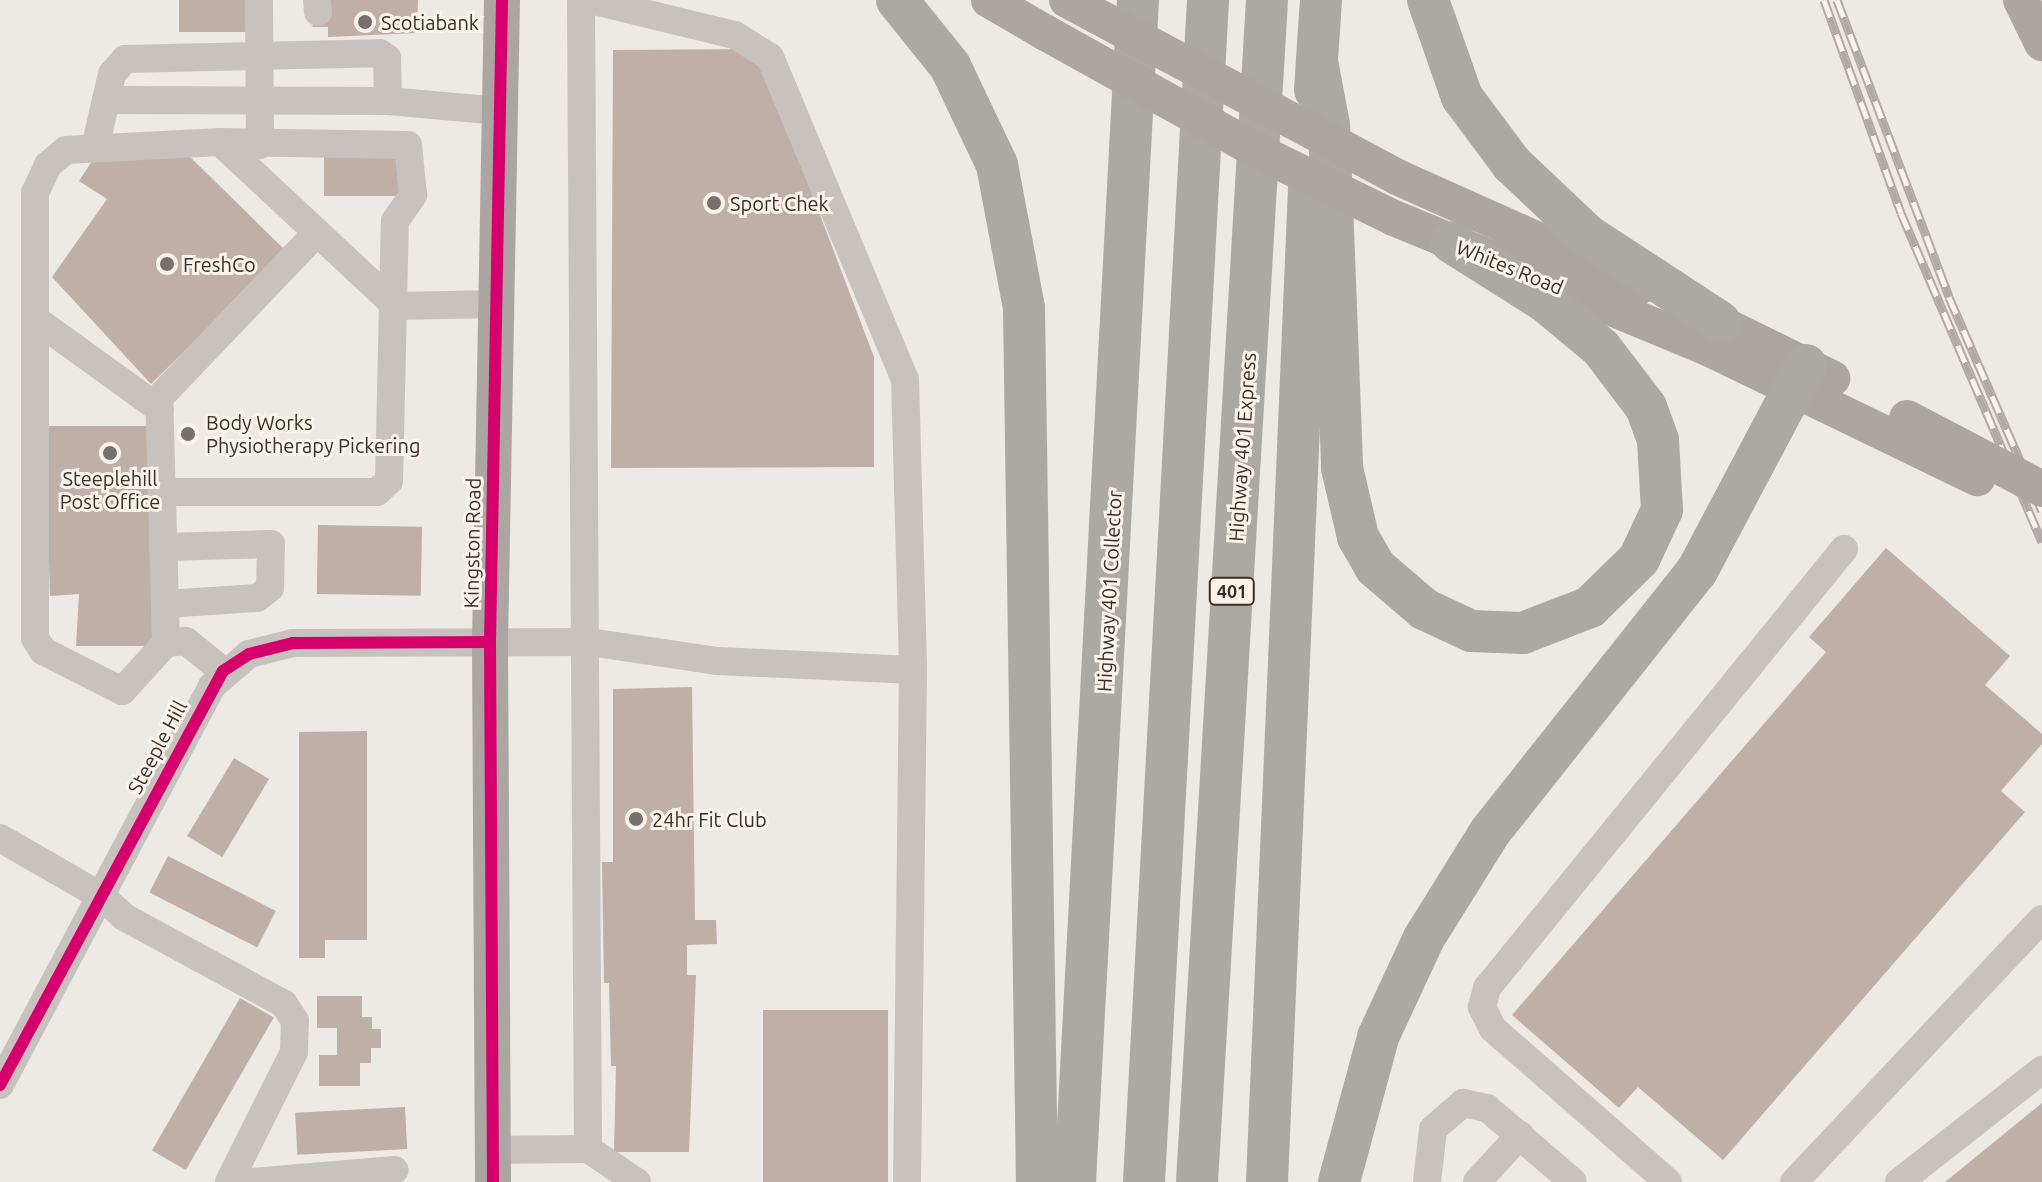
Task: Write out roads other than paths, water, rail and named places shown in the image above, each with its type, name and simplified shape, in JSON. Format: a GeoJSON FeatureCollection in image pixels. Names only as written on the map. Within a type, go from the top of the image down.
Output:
{"type":"FeatureCollection","features":[{"type":"Feature","properties":{"kind":"highway"},"geometry":{"type":"LineString","coordinates":[[897,0],[950,66],[997,165],[1024,308],[1037,1182]]}},
{"type":"Feature","properties":{"kind":"highway"},"geometry":{"type":"LineString","coordinates":[[1123,0],[1136,83]]}},
{"type":"Feature","properties":{"kind":"highway","name":"Highway 401 Collector"},"geometry":{"type":"LineString","coordinates":[[1075,1182],[1136,83],[1138,0]]}},
{"type":"Feature","properties":{"kind":"highway","name":"401"},"geometry":{"type":"LineString","coordinates":[[1144,1182],[1208,0]]}},
{"type":"Feature","properties":{"kind":"highway","name":"Highway 401 Express"},"geometry":{"type":"LineString","coordinates":[[1197,1182],[1267,0]]}},
{"type":"Feature","properties":{"kind":"highway"},"geometry":{"type":"LineString","coordinates":[[1267,1182],[1321,0]]}},
{"type":"Feature","properties":{"kind":"highway"},"geometry":{"type":"LineString","coordinates":[[1428,0],[1462,97],[1512,164],[1587,235],[1720,322]]}},
{"type":"Feature","properties":{"kind":"highway"},"geometry":{"type":"LineString","coordinates":[[1317,61],[1329,125],[1342,468],[1358,537],[1375,567],[1424,609],[1471,631],[1523,633],[1590,607],[1639,559],[1662,510],[1658,440],[1646,407],[1601,348],[1546,302],[1451,242]]}},
{"type":"Feature","properties":{"kind":"highway"},"geometry":{"type":"LineString","coordinates":[[1339,1182],[1378,1037],[1424,938],[1490,832],[1697,571],[1800,376]]}},
{"type":"Feature","properties":{"kind":"main road","name":"Kingston Road"},"geometry":{"type":"LineString","coordinates":[[493,1166],[490,642],[502,0]]}},
{"type":"Feature","properties":{"kind":"main road","name":"Whites Road"},"geometry":{"type":"LineString","coordinates":[[989,0],[1271,158],[1394,218],[1800,376],[1910,432],[2042,489]]}},
{"type":"Feature","properties":{"kind":"main road","name":"Whites Road"},"geometry":{"type":"LineString","coordinates":[[1067,0],[1397,177],[1720,322],[1800,376]]}},
{"type":"Feature","properties":{"kind":"main road"},"geometry":{"type":"LineString","coordinates":[[2021,0],[2042,43]]}},
{"type":"Feature","properties":{"kind":"main road","name":"Whites Road"},"geometry":{"type":"LineString","coordinates":[[1910,432],[2042,512]]}},
{"type":"Feature","properties":{"kind":"street"},"geometry":{"type":"LineString","coordinates":[[259,0],[260,145]]}},
{"type":"Feature","properties":{"kind":"street"},"geometry":{"type":"LineString","coordinates":[[581,0],[589,642],[588,1149]]}},
{"type":"Feature","properties":{"kind":"street"},"geometry":{"type":"LineString","coordinates":[[590,0],[735,35],[770,57],[905,379],[913,670],[907,1182]]}},
{"type":"Feature","properties":{"kind":"street"},"geometry":{"type":"LineString","coordinates":[[95,148],[112,74],[125,59],[257,56],[318,24],[387,58],[388,101]]}},
{"type":"Feature","properties":{"kind":"street"},"geometry":{"type":"LineString","coordinates":[[106,100],[388,101],[500,111]]}},
{"type":"Feature","properties":{"kind":"street"},"geometry":{"type":"LineString","coordinates":[[162,492],[377,492],[389,481],[396,306],[395,221],[413,195],[408,145],[220,142],[95,148],[66,150],[48,165],[35,193],[35,638],[43,651],[122,691],[166,643],[186,641],[223,671],[249,654],[293,643],[490,642],[589,642],[717,661],[913,670]]}},
{"type":"Feature","properties":{"kind":"street"},"geometry":{"type":"LineString","coordinates":[[220,142],[315,235],[396,306],[496,304]]}},
{"type":"Feature","properties":{"kind":"street"},"geometry":{"type":"LineString","coordinates":[[166,643],[159,398],[315,235]]}},
{"type":"Feature","properties":{"kind":"street"},"geometry":{"type":"LineString","coordinates":[[35,319],[160,409]]}},
{"type":"Feature","properties":{"kind":"street"},"geometry":{"type":"LineString","coordinates":[[163,547],[271,544],[270,588],[257,598],[165,604]]}},
{"type":"Feature","properties":{"kind":"street"},"geometry":{"type":"LineString","coordinates":[[1668,1182],[1493,1029],[1482,1007],[1487,988],[1844,549]]}},
{"type":"Feature","properties":{"kind":"street","name":"Steeple Hill"},"geometry":{"type":"LineString","coordinates":[[0,1085],[223,671]]}},
{"type":"Feature","properties":{"kind":"street"},"geometry":{"type":"LineString","coordinates":[[0,838],[101,896],[124,917],[284,1004],[295,1021],[294,1052],[229,1182]]}},
{"type":"Feature","properties":{"kind":"street"},"geometry":{"type":"LineString","coordinates":[[1794,1182],[2042,919]]}},
{"type":"Feature","properties":{"kind":"street"},"geometry":{"type":"LineString","coordinates":[[1899,1182],[2042,1070]]}},
{"type":"Feature","properties":{"kind":"street"},"geometry":{"type":"LineString","coordinates":[[1427,1182],[1433,1129],[1463,1103],[1487,1108],[1573,1182]]}},
{"type":"Feature","properties":{"kind":"street"},"geometry":{"type":"LineString","coordinates":[[1477,1182],[1520,1135]]}},
{"type":"Feature","properties":{"kind":"street"},"geometry":{"type":"LineString","coordinates":[[493,1166],[588,1149],[637,1182]]}},
{"type":"Feature","properties":{"kind":"street"},"geometry":{"type":"LineString","coordinates":[[252,1182],[394,1170]]}},
{"type":"Feature","properties":{"kind":"railway"},"geometry":{"type":"LineString","coordinates":[[1824,0],[1901,213],[2042,542]]}},
{"type":"Feature","properties":{"kind":"railway"},"geometry":{"type":"LineString","coordinates":[[1837,0],[1949,297],[2042,511]]}},
{"type":"Feature","properties":{"kind":"place","name":"Scotiabank"},"geometry":{"type":"Point","coordinates":[365,22]}},
{"type":"Feature","properties":{"kind":"place","name":"Sport Chek"},"geometry":{"type":"Point","coordinates":[714,203]}},
{"type":"Feature","properties":{"kind":"place","name":"FreshCo"},"geometry":{"type":"Point","coordinates":[167,264]}},
{"type":"Feature","properties":{"kind":"place","name":"Body Works Physiotherapy Pickering"},"geometry":{"type":"Point","coordinates":[188,434]}},
{"type":"Feature","properties":{"kind":"place","name":"Steeplehill Post Office"},"geometry":{"type":"Point","coordinates":[110,453]}},
{"type":"Feature","properties":{"kind":"place","name":"24hr Fit Club"},"geometry":{"type":"Point","coordinates":[636,819]}}]}
